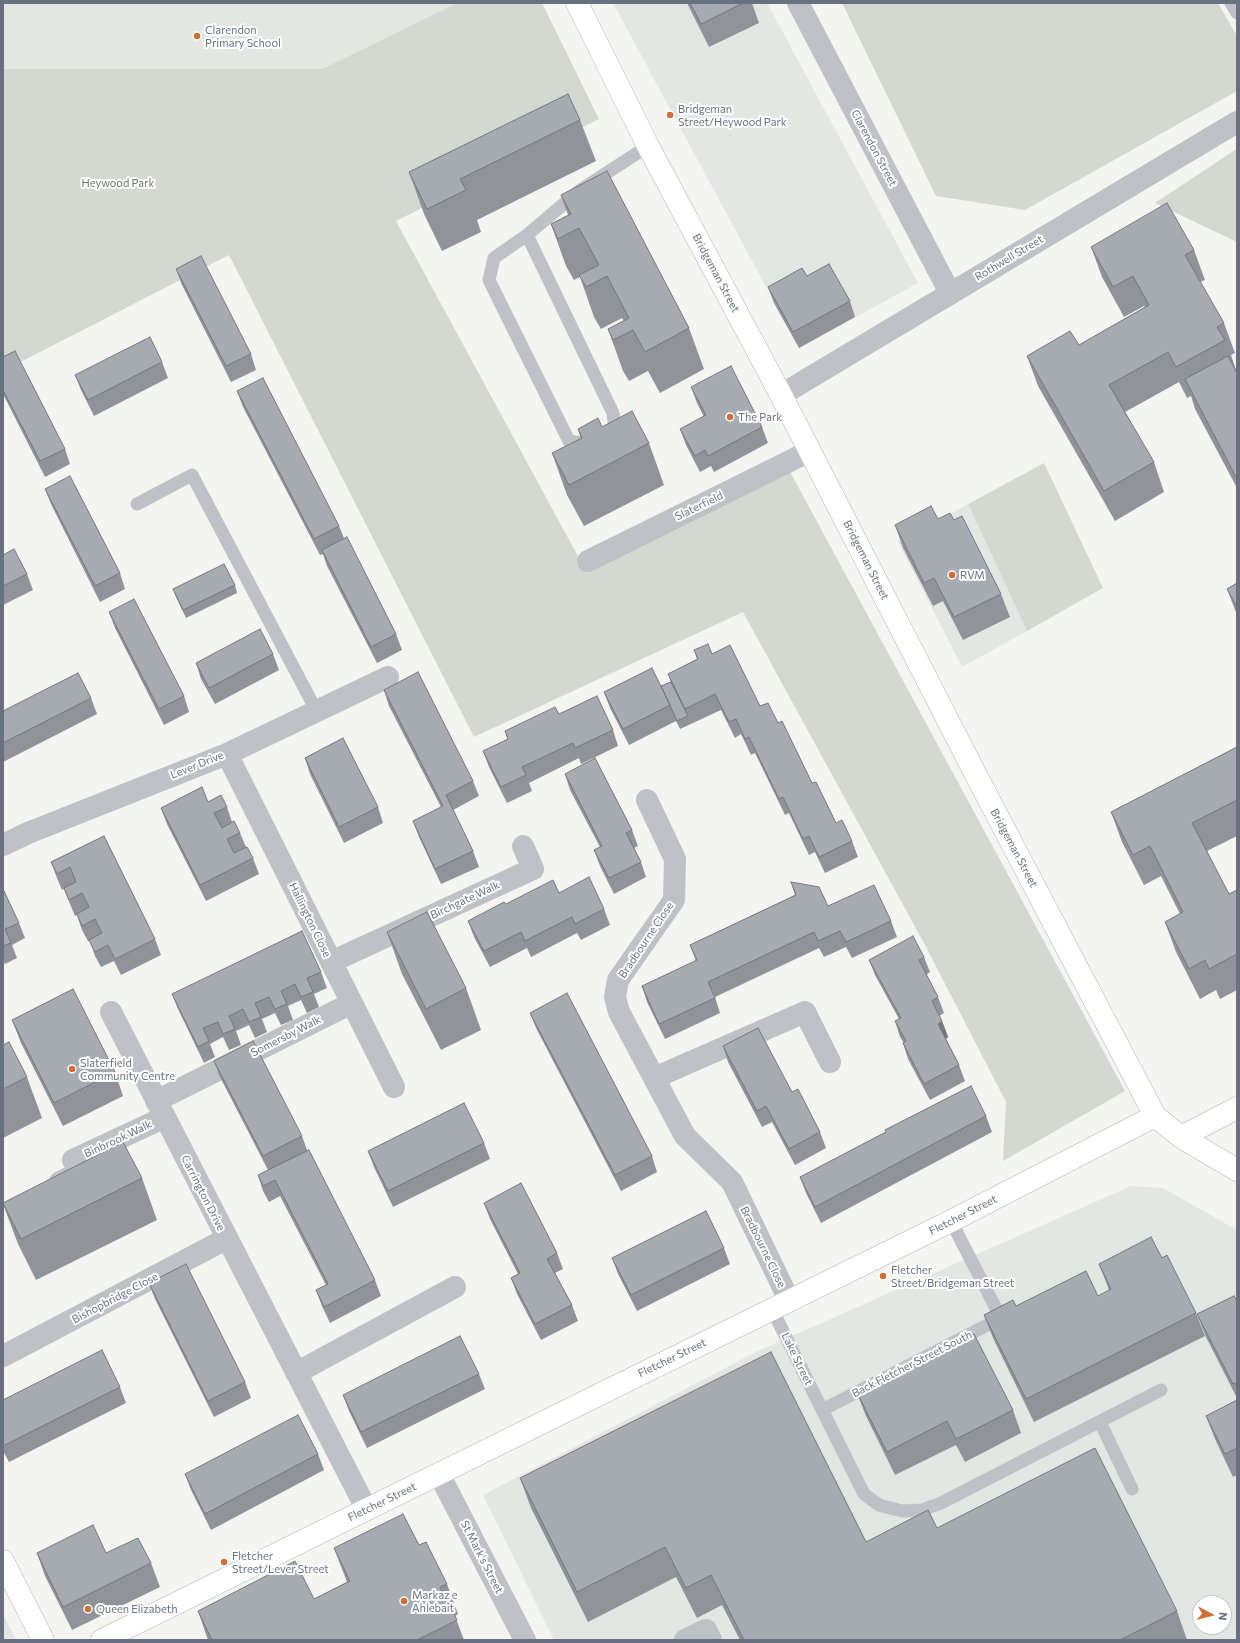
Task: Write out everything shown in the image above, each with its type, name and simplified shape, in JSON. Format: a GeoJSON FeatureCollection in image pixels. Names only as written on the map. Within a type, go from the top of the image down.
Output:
{"type":"FeatureCollection","features":[{"type":"Feature","properties":{"kind":"street","name":"Bridgeman Street"},"geometry":{"type":"LineString","coordinates":[[577,3],[648,146],[782,396],[977,777],[1155,1116]]}},
{"type":"Feature","properties":{"kind":"street","name":"Clarendon Street"},"geometry":{"type":"LineString","coordinates":[[798,3],[950,293]]}},
{"type":"Feature","properties":{"kind":"street","name":"Rothwell Street"},"geometry":{"type":"LineString","coordinates":[[782,396],[950,293],[1235,126]]}},
{"type":"Feature","properties":{"kind":"street","name":"Slaterfield"},"geometry":{"type":"LineString","coordinates":[[588,561],[810,450]]}},
{"type":"Feature","properties":{"kind":"street","name":"Lever Drive"},"geometry":{"type":"LineString","coordinates":[[3,845],[28,833],[227,754],[316,710],[388,677]]}},
{"type":"Feature","properties":{"kind":"street","name":"Hallington Close"},"geometry":{"type":"LineString","coordinates":[[227,754],[394,1087]]}},
{"type":"Feature","properties":{"kind":"street","name":"Bradbourne Close"},"geometry":{"type":"LineString","coordinates":[[647,800],[675,860],[674,900],[618,980],[615,997],[619,1012],[685,1136],[732,1182],[781,1304]]}},
{"type":"Feature","properties":{"kind":"street","name":"Birchgate Walk"},"geometry":{"type":"LineString","coordinates":[[331,962],[533,869],[523,846]]}},
{"type":"Feature","properties":{"kind":"street","name":"Somersby Walk"},"geometry":{"type":"LineString","coordinates":[[160,1109],[352,1003]]}},
{"type":"Feature","properties":{"kind":"street","name":"Carrington Drive"},"geometry":{"type":"LineString","coordinates":[[110,1012],[367,1510]]}},
{"type":"Feature","properties":{"kind":"street"},"geometry":{"type":"LineString","coordinates":[[654,1078],[805,1012],[830,1062]]}},
{"type":"Feature","properties":{"kind":"street"},"geometry":{"type":"LineString","coordinates":[[1181,1137],[1237,1108]]}},
{"type":"Feature","properties":{"kind":"street","name":"Binbrook Walk"},"geometry":{"type":"LineString","coordinates":[[45,1189],[80,1172],[73,1160],[160,1109]]}},
{"type":"Feature","properties":{"kind":"street"},"geometry":{"type":"LineString","coordinates":[[1155,1116],[1181,1137],[1237,1170]]}},
{"type":"Feature","properties":{"kind":"street","name":"Fletcher Street"},"geometry":{"type":"LineString","coordinates":[[102,1640],[951,1221],[1155,1116]]}},
{"type":"Feature","properties":{"kind":"street","name":"Bishopbridge Close"},"geometry":{"type":"LineString","coordinates":[[3,1356],[226,1239]]}},
{"type":"Feature","properties":{"kind":"street"},"geometry":{"type":"LineString","coordinates":[[296,1373],[455,1287]]}},
{"type":"Feature","properties":{"kind":"street","name":"St Mark's Street"},"geometry":{"type":"LineString","coordinates":[[439,1474],[525,1640]]}},
{"type":"Feature","properties":{"kind":"street"},"geometry":{"type":"LineString","coordinates":[[3,1562],[43,1640]]}},
{"type":"Feature","properties":{"kind":"street"},"geometry":{"type":"LineString","coordinates":[[685,1640],[708,1635]]}},
{"type":"Feature","properties":{"kind":"lane"},"geometry":{"type":"LineString","coordinates":[[1231,3],[1237,13]]}},
{"type":"Feature","properties":{"kind":"lane"},"geometry":{"type":"LineString","coordinates":[[528,235],[614,413],[615,431],[586,444],[569,441],[489,280],[494,258],[528,235],[579,191],[648,146]]}},
{"type":"Feature","properties":{"kind":"lane"},"geometry":{"type":"LineString","coordinates":[[137,504],[192,475],[316,710]]}},
{"type":"Feature","properties":{"kind":"lane","name":"Back Fletcher Street South"},"geometry":{"type":"LineString","coordinates":[[822,1410],[1001,1318],[951,1221]]}},
{"type":"Feature","properties":{"kind":"lane","name":"Lake Street"},"geometry":{"type":"LineString","coordinates":[[781,1304],[822,1410],[864,1494],[879,1505],[902,1510],[922,1510],[941,1503],[1161,1390]]}},
{"type":"Feature","properties":{"kind":"lane"},"geometry":{"type":"LineString","coordinates":[[1100,1422],[1132,1489]]}},
{"type":"Feature","properties":{"kind":"shaded area","name":"Clarendon Primary School"},"geometry":{"type":"Polygon","coordinates":[[[3,3],[457,3],[322,69],[3,69],[3,3]]]}},
{"type":"Feature","properties":{"kind":"shaded area"},"geometry":{"type":"Polygon","coordinates":[[[613,3],[767,3],[918,283],[799,348],[613,3]]]}},
{"type":"Feature","properties":{"kind":"shaded area"},"geometry":{"type":"Polygon","coordinates":[[[968,504],[1027,631],[962,667],[898,542],[968,504]]]}},
{"type":"Feature","properties":{"kind":"shaded area"},"geometry":{"type":"Polygon","coordinates":[[[1131,1186],[1163,1188],[1237,1230],[1237,1640],[554,1640],[483,1495],[756,1352],[1131,1186]]]}},
{"type":"Feature","properties":{"kind":"shaded area"},"geometry":{"type":"Polygon","coordinates":[[[3,1614],[16,1640],[3,1640],[3,1614]]]}},
{"type":"Feature","properties":{"kind":"green space","name":"Heywood Park"},"geometry":{"type":"Polygon","coordinates":[[[457,3],[542,3],[599,119],[396,221],[586,571],[788,468],[1125,1091],[1003,1161],[1006,1102],[925,945],[743,612],[474,737],[229,255],[3,371],[3,69],[322,69],[457,3]]]}},
{"type":"Feature","properties":{"kind":"green space"},"geometry":{"type":"Polygon","coordinates":[[[842,3],[1218,3],[1237,36],[1237,91],[1025,210],[936,196],[842,3]]]}},
{"type":"Feature","properties":{"kind":"green space"},"geometry":{"type":"Polygon","coordinates":[[[1235,150],[1237,151],[1237,242],[1155,203],[1235,150]]]}},
{"type":"Feature","properties":{"kind":"green space"},"geometry":{"type":"Polygon","coordinates":[[[1044,463],[1103,588],[1027,631],[968,504],[1044,463]]]}},
{"type":"Feature","properties":{"kind":"building"},"geometry":{"type":"Polygon","coordinates":[[[690,3],[743,3],[701,24],[690,3]]]}},
{"type":"Feature","properties":{"kind":"building"},"geometry":{"type":"Polygon","coordinates":[[[568,94],[580,120],[460,179],[466,190],[427,209],[409,172],[568,94]]]}},
{"type":"Feature","properties":{"kind":"building"},"geometry":{"type":"Polygon","coordinates":[[[607,171],[689,328],[645,352],[633,330],[613,340],[608,329],[629,318],[607,276],[586,287],[579,275],[599,265],[579,228],[558,239],[551,224],[571,214],[561,195],[607,171]]]}},
{"type":"Feature","properties":{"kind":"building"},"geometry":{"type":"Polygon","coordinates":[[[1167,203],[1194,250],[1185,255],[1224,323],[1217,327],[1225,340],[1176,367],[1168,352],[1109,385],[1154,462],[1104,491],[1027,356],[1070,331],[1079,345],[1149,305],[1133,276],[1113,287],[1091,247],[1167,203]]]}},
{"type":"Feature","properties":{"kind":"building"},"geometry":{"type":"Polygon","coordinates":[[[201,256],[251,354],[226,366],[176,269],[201,256]]]}},
{"type":"Feature","properties":{"kind":"building"},"geometry":{"type":"Polygon","coordinates":[[[829,264],[850,301],[793,332],[768,287],[802,268],[807,276],[829,264]]]}},
{"type":"Feature","properties":{"kind":"building"},"geometry":{"type":"Polygon","coordinates":[[[150,337],[162,362],[88,400],[75,375],[150,337]]]}},
{"type":"Feature","properties":{"kind":"building"},"geometry":{"type":"Polygon","coordinates":[[[15,351],[65,449],[40,461],[3,390],[3,357],[15,351]]]}},
{"type":"Feature","properties":{"kind":"building"},"geometry":{"type":"Polygon","coordinates":[[[1228,356],[1237,373],[1237,479],[1185,379],[1228,356]]]}},
{"type":"Feature","properties":{"kind":"building","name":"The Park"},"geometry":{"type":"Polygon","coordinates":[[[731,366],[762,427],[708,456],[705,450],[695,456],[680,429],[706,415],[691,387],[731,366]]]}},
{"type":"Feature","properties":{"kind":"building"},"geometry":{"type":"Polygon","coordinates":[[[263,378],[339,526],[314,539],[237,391],[263,378]]]}},
{"type":"Feature","properties":{"kind":"building"},"geometry":{"type":"Polygon","coordinates":[[[632,411],[649,443],[569,485],[552,453],[582,438],[578,429],[598,418],[602,427],[632,411]]]}},
{"type":"Feature","properties":{"kind":"building"},"geometry":{"type":"Polygon","coordinates":[[[70,476],[120,573],[95,586],[45,489],[70,476]]]}},
{"type":"Feature","properties":{"kind":"building","name":"RVM"},"geometry":{"type":"Polygon","coordinates":[[[931,506],[938,519],[950,513],[954,520],[962,516],[1001,594],[954,617],[934,578],[924,583],[895,525],[931,506]]]}},
{"type":"Feature","properties":{"kind":"building"},"geometry":{"type":"Polygon","coordinates":[[[347,537],[396,634],[371,647],[322,550],[347,537]]]}},
{"type":"Feature","properties":{"kind":"building"},"geometry":{"type":"Polygon","coordinates":[[[14,549],[27,574],[3,586],[3,555],[14,549]]]}},
{"type":"Feature","properties":{"kind":"building"},"geometry":{"type":"Polygon","coordinates":[[[224,564],[235,585],[183,610],[173,589],[224,564]]]}},
{"type":"Feature","properties":{"kind":"building"},"geometry":{"type":"Polygon","coordinates":[[[1237,583],[1237,607],[1227,589],[1237,583]]]}},
{"type":"Feature","properties":{"kind":"building"},"geometry":{"type":"Polygon","coordinates":[[[134,599],[184,696],[159,709],[109,612],[134,599]]]}},
{"type":"Feature","properties":{"kind":"building"},"geometry":{"type":"Polygon","coordinates":[[[260,629],[273,654],[209,688],[196,663],[260,629]]]}},
{"type":"Feature","properties":{"kind":"building"},"geometry":{"type":"Polygon","coordinates":[[[708,644],[712,654],[730,645],[760,706],[768,703],[778,723],[782,721],[812,783],[816,782],[836,823],[842,820],[852,841],[819,857],[809,836],[803,839],[783,797],[779,799],[749,737],[745,739],[736,719],[729,722],[715,694],[685,709],[668,674],[698,659],[694,650],[708,644]]]}},
{"type":"Feature","properties":{"kind":"building"},"geometry":{"type":"Polygon","coordinates":[[[652,668],[670,705],[623,729],[604,692],[652,668]]]}},
{"type":"Feature","properties":{"kind":"building"},"geometry":{"type":"Polygon","coordinates":[[[418,672],[473,781],[446,795],[473,851],[435,869],[413,821],[443,806],[384,690],[418,672]]]}},
{"type":"Feature","properties":{"kind":"building"},"geometry":{"type":"Polygon","coordinates":[[[78,673],[91,698],[3,743],[3,711],[78,673]]]}},
{"type":"Feature","properties":{"kind":"building"},"geometry":{"type":"Polygon","coordinates":[[[671,682],[688,716],[677,721],[661,686],[671,682]]]}},
{"type":"Feature","properties":{"kind":"building"},"geometry":{"type":"Polygon","coordinates":[[[597,696],[613,730],[575,748],[573,743],[522,767],[526,775],[501,787],[483,751],[508,739],[505,731],[555,707],[559,714],[597,696]]]}},
{"type":"Feature","properties":{"kind":"building"},"geometry":{"type":"Polygon","coordinates":[[[343,738],[378,807],[339,827],[305,758],[343,738]]]}},
{"type":"Feature","properties":{"kind":"building"},"geometry":{"type":"Polygon","coordinates":[[[1237,747],[1237,800],[1192,823],[1229,894],[1237,890],[1237,954],[1209,969],[1205,960],[1189,969],[1165,922],[1183,912],[1150,846],[1133,855],[1111,812],[1237,747]]]}},
{"type":"Feature","properties":{"kind":"building"},"geometry":{"type":"Polygon","coordinates":[[[595,758],[632,830],[626,833],[641,862],[609,878],[594,850],[602,846],[565,774],[595,758]]]}},
{"type":"Feature","properties":{"kind":"building"},"geometry":{"type":"Polygon","coordinates":[[[202,787],[208,802],[221,795],[227,807],[214,813],[222,828],[234,821],[240,833],[227,839],[234,853],[247,847],[253,858],[200,885],[161,808],[202,787]]]}},
{"type":"Feature","properties":{"kind":"building"},"geometry":{"type":"Polygon","coordinates":[[[104,836],[155,939],[115,959],[108,945],[95,952],[89,940],[102,933],[95,919],[82,926],[77,914],[89,907],[82,893],[69,900],[64,888],[76,882],[70,867],[57,874],[51,862],[104,836]]]}},
{"type":"Feature","properties":{"kind":"building"},"geometry":{"type":"Polygon","coordinates":[[[589,877],[604,909],[575,924],[572,917],[525,941],[521,932],[484,951],[468,921],[504,902],[506,904],[553,880],[559,893],[589,877]]]}},
{"type":"Feature","properties":{"kind":"building"},"geometry":{"type":"Polygon","coordinates":[[[791,882],[819,887],[828,906],[874,885],[891,921],[846,942],[840,931],[818,941],[814,932],[708,982],[715,998],[659,1024],[642,986],[697,960],[690,945],[796,895],[791,882]]]}},
{"type":"Feature","properties":{"kind":"building"},"geometry":{"type":"Polygon","coordinates":[[[3,889],[19,923],[5,929],[11,943],[3,946],[3,889]]]}},
{"type":"Feature","properties":{"kind":"building"},"geometry":{"type":"Polygon","coordinates":[[[427,912],[466,988],[426,1009],[387,932],[427,912]]]}},
{"type":"Feature","properties":{"kind":"building"},"geometry":{"type":"Polygon","coordinates":[[[302,931],[321,972],[307,978],[313,992],[301,997],[295,984],[281,991],[287,1004],[275,1009],[269,997],[255,1003],[261,1017],[249,1022],[243,1009],[229,1016],[235,1029],[223,1034],[218,1022],[203,1028],[209,1041],[198,1047],[172,994],[302,931]]]}},
{"type":"Feature","properties":{"kind":"building"},"geometry":{"type":"Polygon","coordinates":[[[913,936],[924,957],[919,960],[938,997],[932,1001],[942,1021],[938,1024],[959,1065],[924,1084],[903,1043],[906,1041],[895,1021],[901,1018],[869,960],[913,936]]]}},
{"type":"Feature","properties":{"kind":"building","name":"Slaterfield Community Centre"},"geometry":{"type":"Polygon","coordinates":[[[73,989],[115,1072],[54,1103],[12,1020],[73,989]]]}},
{"type":"Feature","properties":{"kind":"building"},"geometry":{"type":"Polygon","coordinates":[[[567,993],[652,1156],[615,1175],[530,1013],[567,993]]]}},
{"type":"Feature","properties":{"kind":"building"},"geometry":{"type":"Polygon","coordinates":[[[758,1028],[792,1092],[798,1089],[820,1132],[789,1149],[766,1106],[757,1111],[723,1046],[758,1028]]]}},
{"type":"Feature","properties":{"kind":"building"},"geometry":{"type":"Polygon","coordinates":[[[253,1041],[302,1136],[263,1156],[214,1061],[253,1041]]]}},
{"type":"Feature","properties":{"kind":"building"},"geometry":{"type":"Polygon","coordinates":[[[9,1042],[27,1077],[3,1089],[3,1045],[9,1042]]]}},
{"type":"Feature","properties":{"kind":"building"},"geometry":{"type":"Polygon","coordinates":[[[971,1086],[986,1116],[815,1207],[800,1177],[886,1132],[885,1130],[971,1086]]]}},
{"type":"Feature","properties":{"kind":"building"},"geometry":{"type":"Polygon","coordinates":[[[464,1103],[484,1143],[388,1191],[368,1151],[464,1103]]]}},
{"type":"Feature","properties":{"kind":"building"},"geometry":{"type":"Polygon","coordinates":[[[123,1142],[142,1178],[21,1239],[3,1203],[123,1142]]]}},
{"type":"Feature","properties":{"kind":"building"},"geometry":{"type":"Polygon","coordinates":[[[309,1150],[375,1280],[324,1307],[316,1290],[328,1284],[275,1180],[263,1186],[258,1175],[309,1150]]]}},
{"type":"Feature","properties":{"kind":"building"},"geometry":{"type":"Polygon","coordinates":[[[521,1183],[557,1253],[547,1259],[572,1305],[535,1324],[511,1278],[520,1273],[484,1203],[521,1183]]]}},
{"type":"Feature","properties":{"kind":"building"},"geometry":{"type":"Polygon","coordinates":[[[706,1211],[724,1248],[631,1295],[612,1258],[706,1211]]]}},
{"type":"Feature","properties":{"kind":"building"},"geometry":{"type":"Polygon","coordinates":[[[1151,1237],[1162,1258],[1167,1255],[1196,1313],[1026,1399],[984,1315],[1013,1300],[1016,1306],[1086,1271],[1098,1296],[1111,1289],[1099,1264],[1151,1237]]]}},
{"type":"Feature","properties":{"kind":"building"},"geometry":{"type":"Polygon","coordinates":[[[186,1264],[245,1382],[208,1401],[149,1283],[186,1264]]]}},
{"type":"Feature","properties":{"kind":"building"},"geometry":{"type":"Polygon","coordinates":[[[1234,1296],[1237,1301],[1237,1383],[1233,1384],[1197,1314],[1234,1296]]]}},
{"type":"Feature","properties":{"kind":"building"},"geometry":{"type":"Polygon","coordinates":[[[974,1334],[1013,1410],[956,1439],[947,1421],[887,1452],[857,1393],[974,1334]]]}},
{"type":"Feature","properties":{"kind":"building"},"geometry":{"type":"Polygon","coordinates":[[[460,1336],[479,1374],[361,1432],[343,1395],[460,1336]]]}},
{"type":"Feature","properties":{"kind":"building"},"geometry":{"type":"Polygon","coordinates":[[[102,1350],[120,1387],[3,1446],[3,1400],[102,1350]]]}},
{"type":"Feature","properties":{"kind":"building"},"geometry":{"type":"Polygon","coordinates":[[[771,1352],[866,1542],[928,1510],[937,1528],[1095,1448],[1177,1611],[1120,1640],[744,1640],[711,1575],[686,1588],[665,1547],[577,1592],[520,1478],[771,1352]]]}},
{"type":"Feature","properties":{"kind":"building"},"geometry":{"type":"Polygon","coordinates":[[[1237,1400],[1237,1448],[1225,1454],[1206,1416],[1237,1400]]]}},
{"type":"Feature","properties":{"kind":"building"},"geometry":{"type":"Polygon","coordinates":[[[298,1415],[318,1454],[205,1514],[185,1474],[298,1415]]]}},
{"type":"Feature","properties":{"kind":"building"},"geometry":{"type":"Polygon","coordinates":[[[403,1514],[419,1545],[426,1542],[447,1584],[440,1587],[457,1620],[417,1640],[212,1640],[198,1611],[295,1561],[314,1599],[350,1581],[334,1548],[403,1514]]]}},
{"type":"Feature","properties":{"kind":"building"},"geometry":{"type":"Polygon","coordinates":[[[93,1525],[106,1553],[138,1538],[151,1563],[63,1607],[37,1553],[93,1525]]]}},
{"type":"Feature","properties":{"kind":"place","name":"Clarendon Primary School"},"geometry":{"type":"Point","coordinates":[197,36]}},
{"type":"Feature","properties":{"kind":"place","name":"Bridgeman Street/Heywood Park"},"geometry":{"type":"Point","coordinates":[670,115]}},
{"type":"Feature","properties":{"kind":"place","name":"The Park"},"geometry":{"type":"Point","coordinates":[730,417]}},
{"type":"Feature","properties":{"kind":"place","name":"RVM"},"geometry":{"type":"Point","coordinates":[952,575]}},
{"type":"Feature","properties":{"kind":"place","name":"Slaterfield Community Centre"},"geometry":{"type":"Point","coordinates":[72,1069]}},
{"type":"Feature","properties":{"kind":"place","name":"Fletcher Street/Bridgeman Street"},"geometry":{"type":"Point","coordinates":[883,1276]}},
{"type":"Feature","properties":{"kind":"place","name":"Fletcher Street/Lever Street"},"geometry":{"type":"Point","coordinates":[224,1562]}},
{"type":"Feature","properties":{"kind":"place","name":"Markaz e Ahlebait"},"geometry":{"type":"Point","coordinates":[404,1601]}},
{"type":"Feature","properties":{"kind":"place","name":"Queen Elizabeth"},"geometry":{"type":"Point","coordinates":[88,1609]}}]}
